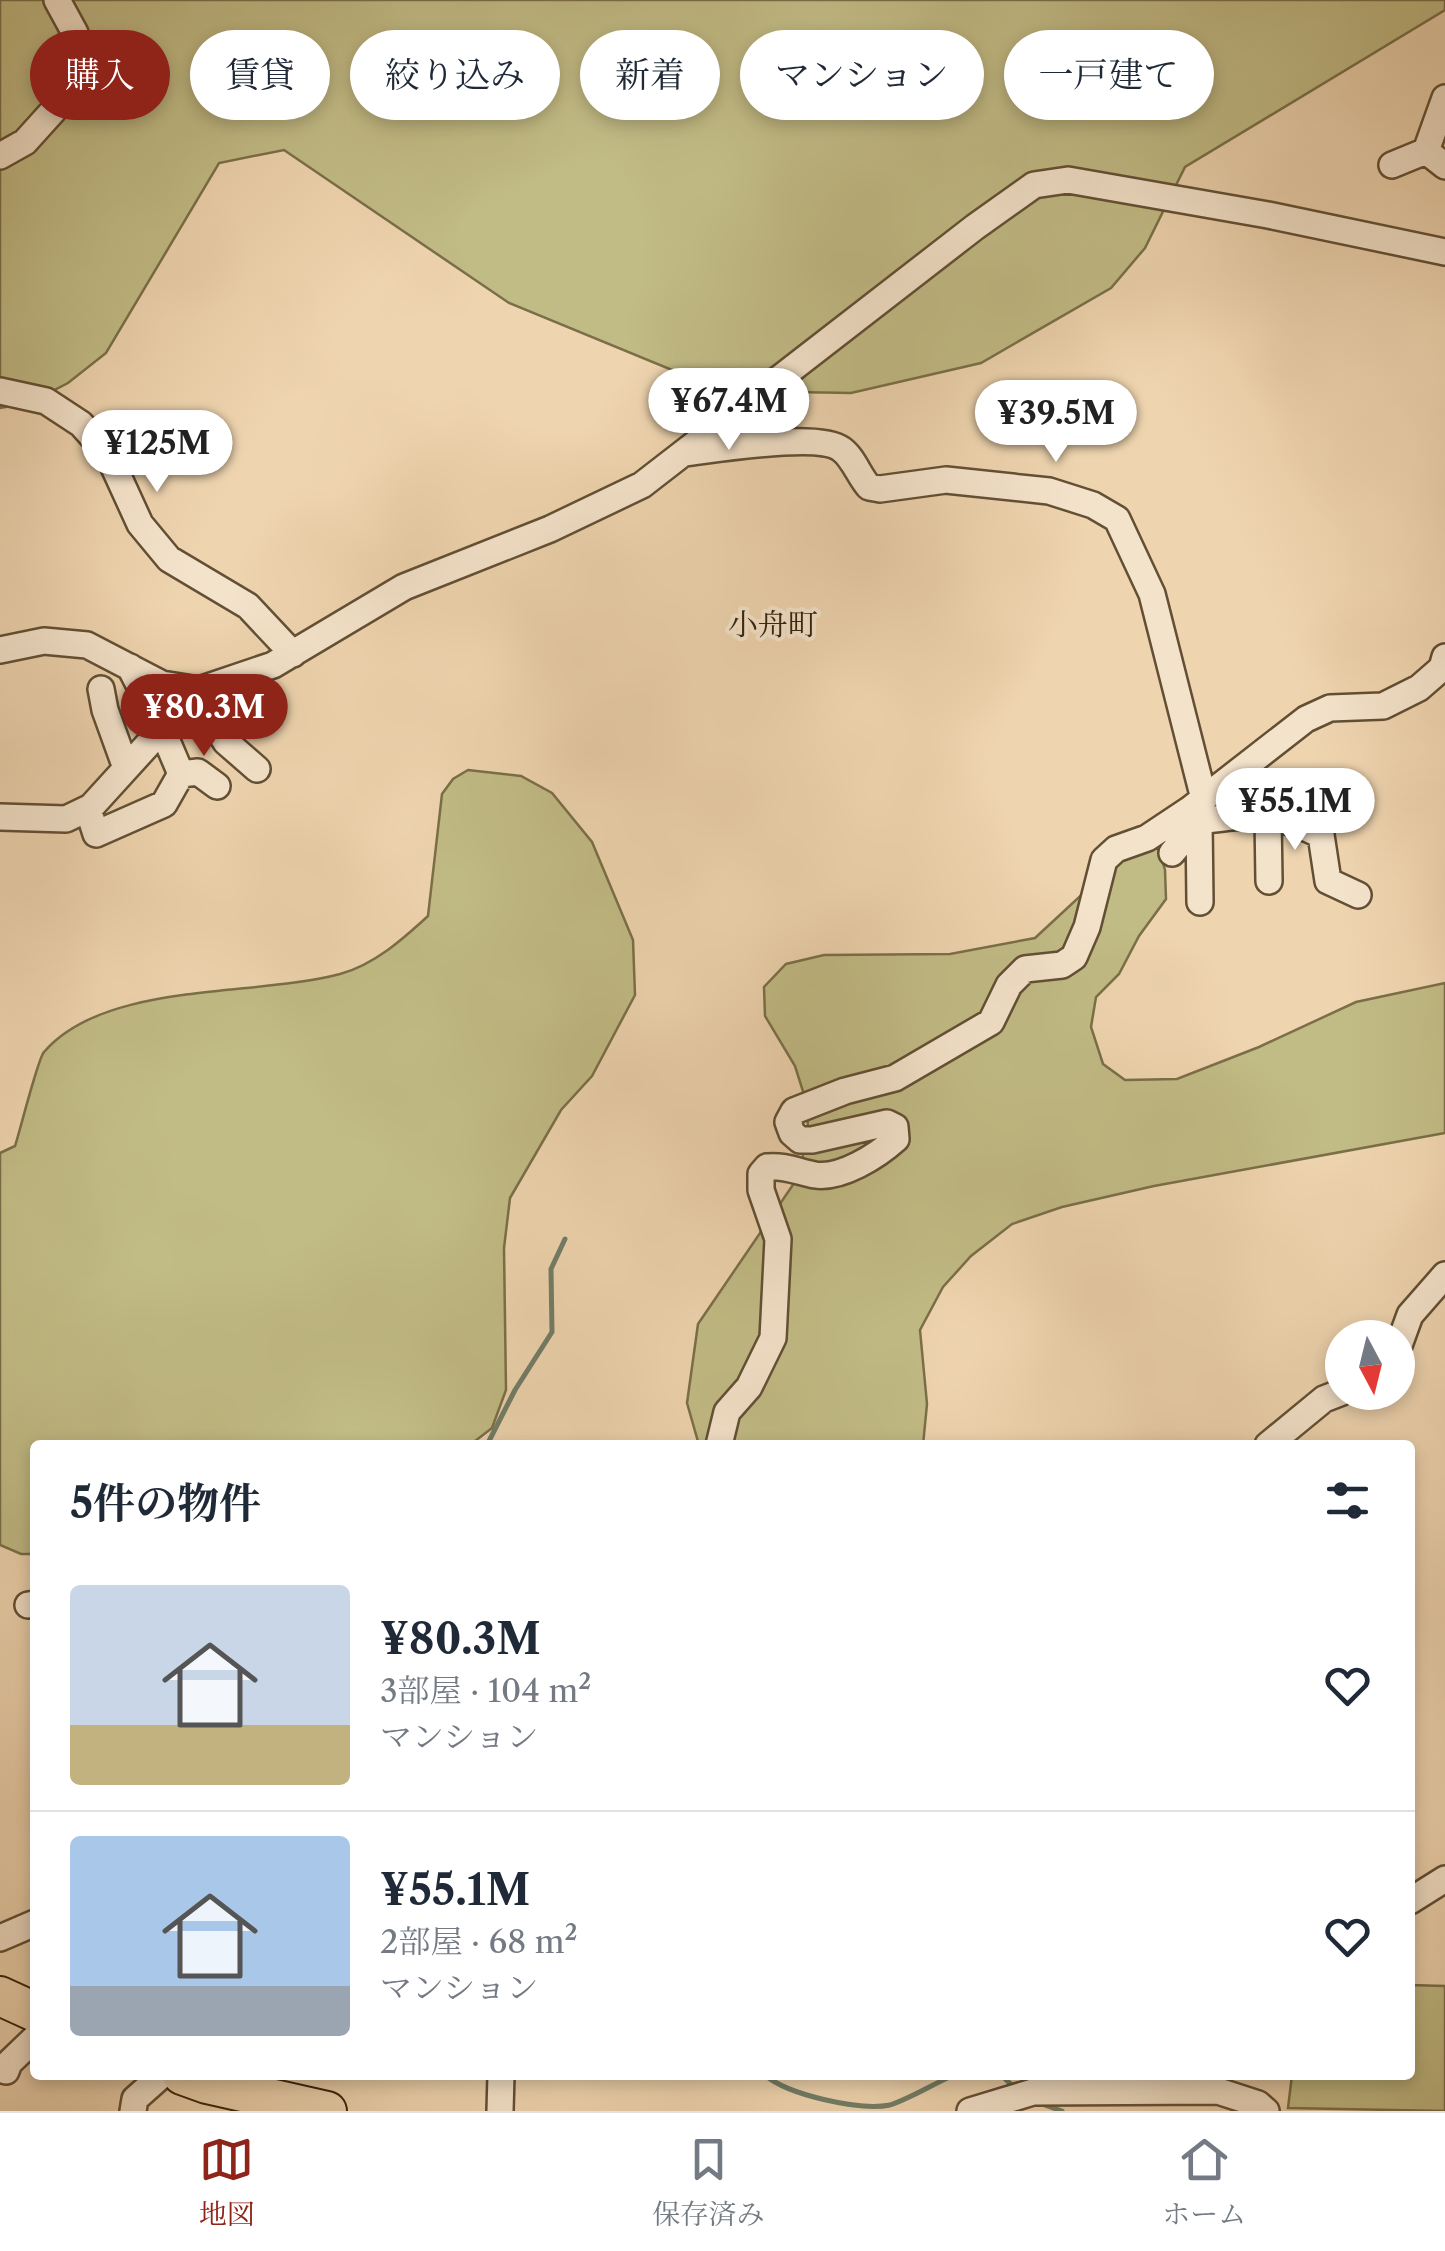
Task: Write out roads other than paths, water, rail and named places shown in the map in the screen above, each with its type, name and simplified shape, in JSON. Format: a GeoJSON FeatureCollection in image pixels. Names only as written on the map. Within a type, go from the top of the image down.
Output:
{"type":"FeatureCollection","features":[{"type":"Feature","properties":{"kind":"highway"},"geometry":{"type":"LineString","coordinates":[[208,2080],[327,2111]]}},
{"type":"Feature","properties":{"kind":"street"},"geometry":{"type":"LineString","coordinates":[[0,156],[25,142],[52,111],[75,54],[75,33],[57,0]]}},
{"type":"Feature","properties":{"kind":"street"},"geometry":{"type":"LineString","coordinates":[[1392,165],[1436,158],[1445,98]]}},
{"type":"Feature","properties":{"kind":"street"},"geometry":{"type":"LineString","coordinates":[[0,817],[66,818],[88,808],[162,729],[200,696],[273,666],[404,587],[550,529],[642,485],[974,226],[1034,184],[1068,180],[1268,215],[1445,252]]}},
{"type":"Feature","properties":{"kind":"street"},"geometry":{"type":"LineString","coordinates":[[0,391],[46,401],[82,424],[108,454],[140,524],[169,558],[248,606],[292,654]]}},
{"type":"Feature","properties":{"kind":"street"},"geometry":{"type":"LineString","coordinates":[[684,453],[829,442],[845,451],[869,487],[946,480],[1050,491],[1092,505],[1117,519],[1152,594],[1197,810],[1200,902]]}},
{"type":"Feature","properties":{"kind":"street"},"geometry":{"type":"LineString","coordinates":[[0,650],[44,641],[87,645],[162,684],[200,696],[226,742],[257,769]]}},
{"type":"Feature","properties":{"kind":"street"},"geometry":{"type":"LineString","coordinates":[[721,1440],[727,1412],[749,1387],[773,1338],[778,1239],[761,1190],[761,1174],[767,1166],[779,1166],[830,1176],[882,1152],[896,1139],[894,1127],[888,1123],[800,1140],[788,1122],[794,1111],[844,1091],[895,1078],[991,1022],[1009,986],[1026,969],[1062,965],[1074,957],[1087,927],[1104,860],[1116,850],[1197,810],[1306,719],[1330,708],[1383,706],[1418,688],[1442,668],[1445,657]]}},
{"type":"Feature","properties":{"kind":"street"},"geometry":{"type":"LineString","coordinates":[[130,667],[181,774]]}},
{"type":"Feature","properties":{"kind":"street"},"geometry":{"type":"LineString","coordinates":[[102,689],[104,710],[126,768]]}},
{"type":"Feature","properties":{"kind":"street"},"geometry":{"type":"LineString","coordinates":[[181,774],[198,772],[217,786]]}},
{"type":"Feature","properties":{"kind":"street"},"geometry":{"type":"LineString","coordinates":[[88,808],[96,834],[164,804],[181,774]]}},
{"type":"Feature","properties":{"kind":"street"},"geometry":{"type":"LineString","coordinates":[[1197,810],[1289,819],[1321,835],[1328,881],[1358,895]]}},
{"type":"Feature","properties":{"kind":"street"},"geometry":{"type":"LineString","coordinates":[[1172,852],[1197,810]]}},
{"type":"Feature","properties":{"kind":"street"},"geometry":{"type":"LineString","coordinates":[[1268,816],[1269,881]]}},
{"type":"Feature","properties":{"kind":"street"},"geometry":{"type":"LineString","coordinates":[[1408,1320],[1445,1276]]}},
{"type":"Feature","properties":{"kind":"street"},"geometry":{"type":"LineString","coordinates":[[1274,1440],[1325,1399]]}},
{"type":"Feature","properties":{"kind":"street"},"geometry":{"type":"LineString","coordinates":[[1415,1898],[1445,1880]]}},
{"type":"Feature","properties":{"kind":"street"},"geometry":{"type":"LineString","coordinates":[[0,1938],[30,1925]]}},
{"type":"Feature","properties":{"kind":"street"},"geometry":{"type":"LineString","coordinates":[[6,2070],[19,2014]]}},
{"type":"Feature","properties":{"kind":"street"},"geometry":{"type":"LineString","coordinates":[[132,2111],[135,2099],[156,2080]]}},
{"type":"Feature","properties":{"kind":"street"},"geometry":{"type":"LineString","coordinates":[[202,2080],[235,2111]]}},
{"type":"Feature","properties":{"kind":"street"},"geometry":{"type":"LineString","coordinates":[[500,2111],[501,2080]]}},
{"type":"Feature","properties":{"kind":"street"},"geometry":{"type":"LineString","coordinates":[[970,2111],[1033,2092],[1181,2091],[1218,2091],[1258,2104],[1266,2111]]}},
{"type":"Feature","properties":{"kind":"waterway"},"geometry":{"type":"LineString","coordinates":[[490,1440],[552,1332],[551,1269],[565,1239]]}},
{"type":"Feature","properties":{"kind":"waterway"},"geometry":{"type":"LineString","coordinates":[[773,2080],[807,2095],[877,2106],[898,2102],[944,2080]]}},
{"type":"Feature","properties":{"kind":"waterway"},"geometry":{"type":"LineString","coordinates":[[1006,2080],[1017,2090]]}},
{"type":"Feature","properties":{"kind":"waterway"},"geometry":{"type":"LineString","coordinates":[[1039,2103],[1062,2111]]}},
{"type":"Feature","properties":{"kind":"district","name":"小舟町"},"geometry":{"type":"Point","coordinates":[773,624]}}]}
